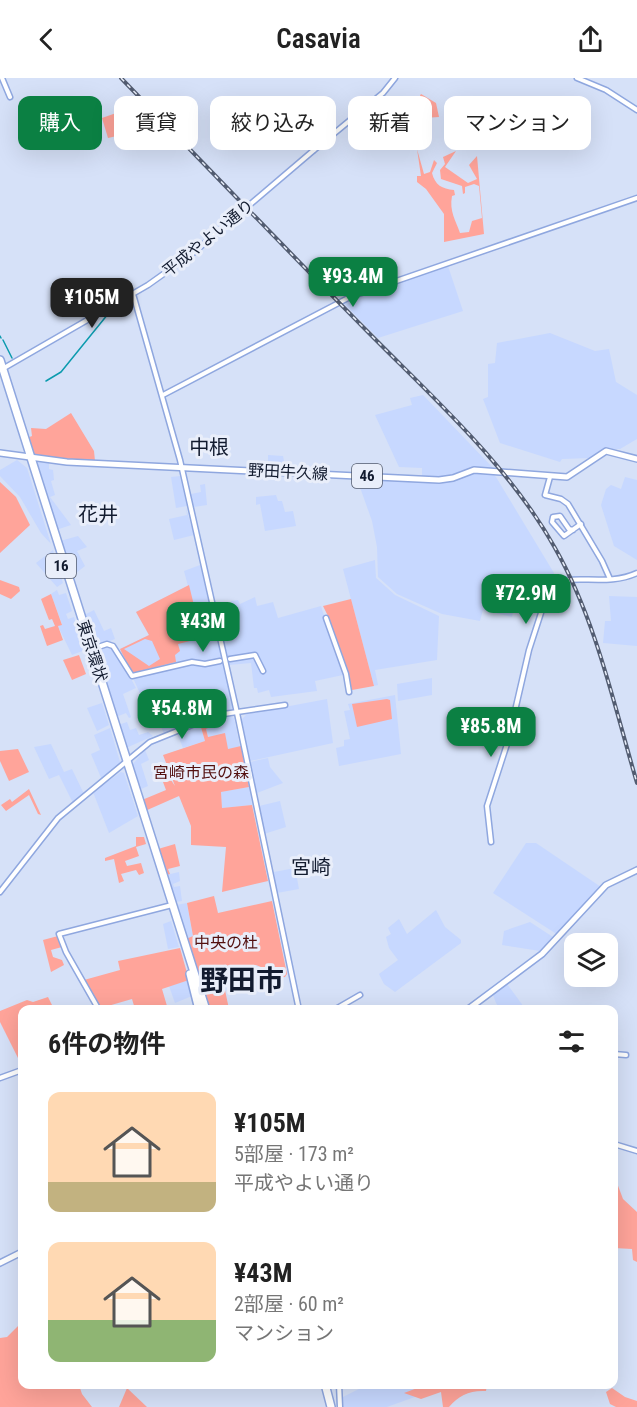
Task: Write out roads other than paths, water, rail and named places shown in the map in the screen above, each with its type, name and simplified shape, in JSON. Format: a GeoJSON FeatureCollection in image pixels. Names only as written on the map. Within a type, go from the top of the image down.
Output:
{"type":"FeatureCollection","features":[{"type":"Feature","properties":{"kind":"highway","name":"東京環状"},"geometry":{"type":"LineString","coordinates":[[1,368],[204,1005]]}},
{"type":"Feature","properties":{"kind":"highway","name":"東京環状"},"geometry":{"type":"LineString","coordinates":[[28,458],[126,764]]}},
{"type":"Feature","properties":{"kind":"highway","name":"東京環状"},"geometry":{"type":"LineString","coordinates":[[171,905],[202,1005]]}},
{"type":"Feature","properties":{"kind":"highway"},"geometry":{"type":"LineString","coordinates":[[322,1389],[327,1407]]}},
{"type":"Feature","properties":{"kind":"highway"},"geometry":{"type":"LineString","coordinates":[[327,1389],[331,1407]]}},
{"type":"Feature","properties":{"kind":"main road","name":"野田牛久線"},"geometry":{"type":"LineString","coordinates":[[0,453],[28,458],[437,480],[448,480],[474,470],[550,477],[571,476],[606,451],[637,459]]}},
{"type":"Feature","properties":{"kind":"main road"},"geometry":{"type":"LineString","coordinates":[[474,1005],[542,954],[606,885],[637,870]]}},
{"type":"Feature","properties":{"kind":"main road"},"geometry":{"type":"LineString","coordinates":[[0,1263],[18,1254]]}},
{"type":"Feature","properties":{"kind":"street"},"geometry":{"type":"LineString","coordinates":[[2,78],[10,97]]}},
{"type":"Feature","properties":{"kind":"street","name":"平成やよい通り"},"geometry":{"type":"LineString","coordinates":[[1,368],[132,294],[193,253],[382,93],[395,78]]}},
{"type":"Feature","properties":{"kind":"street"},"geometry":{"type":"LineString","coordinates":[[578,78],[606,90],[637,110]]}},
{"type":"Feature","properties":{"kind":"street"},"geometry":{"type":"LineString","coordinates":[[163,395],[350,297],[637,198]]}},
{"type":"Feature","properties":{"kind":"street"},"geometry":{"type":"LineString","coordinates":[[132,294],[163,395],[181,467],[237,713],[298,1005]]}},
{"type":"Feature","properties":{"kind":"street"},"geometry":{"type":"LineString","coordinates":[[550,477],[545,495],[561,499],[568,504],[610,579]]}},
{"type":"Feature","properties":{"kind":"street"},"geometry":{"type":"LineString","coordinates":[[573,530],[569,529],[560,516],[553,517],[552,522],[562,536],[573,530],[581,524]]}},
{"type":"Feature","properties":{"kind":"street"},"geometry":{"type":"LineString","coordinates":[[491,842],[487,806],[508,741],[529,650],[551,582],[573,579],[610,579],[637,573]]}},
{"type":"Feature","properties":{"kind":"street"},"geometry":{"type":"LineString","coordinates":[[326,618],[346,674],[348,692]]}},
{"type":"Feature","properties":{"kind":"street"},"geometry":{"type":"LineString","coordinates":[[91,649],[106,644],[113,646],[118,650],[132,676],[190,662],[205,664],[220,661]]}},
{"type":"Feature","properties":{"kind":"street"},"geometry":{"type":"LineString","coordinates":[[230,659],[255,656],[263,671]]}},
{"type":"Feature","properties":{"kind":"street"},"geometry":{"type":"LineString","coordinates":[[0,892],[54,822],[155,740],[204,719],[285,705]]}},
{"type":"Feature","properties":{"kind":"street"},"geometry":{"type":"LineString","coordinates":[[96,1005],[66,952],[59,933],[171,905]]}},
{"type":"Feature","properties":{"kind":"street"},"geometry":{"type":"LineString","coordinates":[[343,1005],[360,995]]}},
{"type":"Feature","properties":{"kind":"street"},"geometry":{"type":"LineString","coordinates":[[618,1054],[626,1055]]}},
{"type":"Feature","properties":{"kind":"street"},"geometry":{"type":"LineString","coordinates":[[0,1078],[18,1071]]}},
{"type":"Feature","properties":{"kind":"street"},"geometry":{"type":"LineString","coordinates":[[618,1145],[637,1151]]}},
{"type":"Feature","properties":{"kind":"street"},"geometry":{"type":"LineString","coordinates":[[339,1389],[340,1407]]}},
{"type":"Feature","properties":{"kind":"waterway"},"geometry":{"type":"LineString","coordinates":[[46,381],[61,372],[108,314]]}},
{"type":"Feature","properties":{"kind":"waterway"},"geometry":{"type":"LineString","coordinates":[[3,340],[12,358]]}},
{"type":"Feature","properties":{"kind":"railway"},"geometry":{"type":"LineString","coordinates":[[121,78],[467,432],[515,488],[555,548],[582,604],[603,663],[637,783]]}},
{"type":"Feature","properties":{"kind":"district","name":"中根"},"geometry":{"type":"Point","coordinates":[209,447]}},
{"type":"Feature","properties":{"kind":"district","name":"花井"},"geometry":{"type":"Point","coordinates":[98,514]}},
{"type":"Feature","properties":{"kind":"district","name":"宮崎"},"geometry":{"type":"Point","coordinates":[311,867]}},
{"type":"Feature","properties":{"kind":"district","name":"野田市"},"geometry":{"type":"Point","coordinates":[242,980]}},
{"type":"Feature","properties":{"kind":"park label","name":"宮崎市民の森"},"geometry":{"type":"Point","coordinates":[201,772]}},
{"type":"Feature","properties":{"kind":"park label","name":"中央の杜"},"geometry":{"type":"Point","coordinates":[226,942]}}]}
